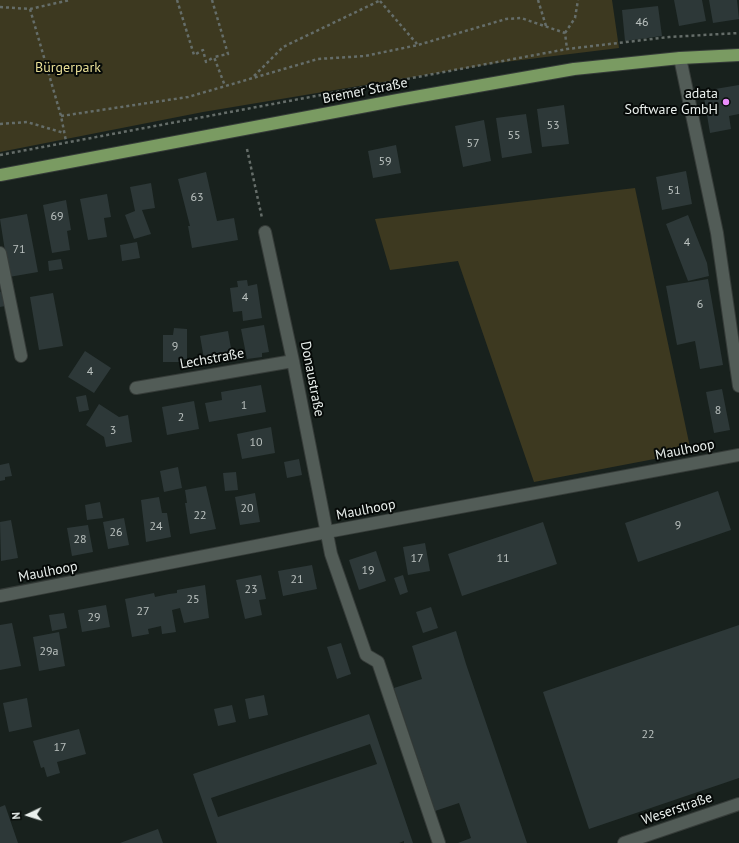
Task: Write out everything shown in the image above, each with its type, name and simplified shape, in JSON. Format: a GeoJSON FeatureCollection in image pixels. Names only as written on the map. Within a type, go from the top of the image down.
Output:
{"type":"FeatureCollection","features":[{"type":"Feature","properties":{"kind":"main road","name":"Bremer Straße"},"geometry":{"type":"LineString","coordinates":[[0,175],[398,100],[574,69],[680,58],[739,55]]}},
{"type":"Feature","properties":{"kind":"street"},"geometry":{"type":"LineString","coordinates":[[680,58],[717,233],[739,386]]}},
{"type":"Feature","properties":{"kind":"street","name":"Donaustraße"},"geometry":{"type":"LineString","coordinates":[[265,232],[293,361],[331,554],[366,655],[378,662],[439,843]]}},
{"type":"Feature","properties":{"kind":"street"},"geometry":{"type":"LineString","coordinates":[[0,254],[21,356]]}},
{"type":"Feature","properties":{"kind":"street","name":"Lechstraße"},"geometry":{"type":"LineString","coordinates":[[136,388],[293,361]]}},
{"type":"Feature","properties":{"kind":"street","name":"Maulhoop"},"geometry":{"type":"LineString","coordinates":[[0,596],[327,532],[739,455]]}},
{"type":"Feature","properties":{"kind":"street","name":"Weserstraße"},"geometry":{"type":"LineString","coordinates":[[624,843],[739,804]]}},
{"type":"Feature","properties":{"kind":"path"},"geometry":{"type":"LineString","coordinates":[[0,7],[30,9],[70,0]]}},
{"type":"Feature","properties":{"kind":"path"},"geometry":{"type":"LineString","coordinates":[[176,0],[194,55],[203,50],[206,62],[214,57],[228,54],[212,0]]}},
{"type":"Feature","properties":{"kind":"path"},"geometry":{"type":"LineString","coordinates":[[254,76],[283,47],[380,0],[418,45]]}},
{"type":"Feature","properties":{"kind":"path"},"geometry":{"type":"LineString","coordinates":[[538,0],[546,27]]}},
{"type":"Feature","properties":{"kind":"path"},"geometry":{"type":"LineString","coordinates":[[567,49],[565,33],[575,18],[578,0]]}},
{"type":"Feature","properties":{"kind":"path"},"geometry":{"type":"LineString","coordinates":[[30,9],[61,116],[66,141]]}},
{"type":"Feature","properties":{"kind":"path"},"geometry":{"type":"LineString","coordinates":[[61,116],[188,96],[318,59],[365,56],[418,45],[506,19],[521,18],[565,33]]}},
{"type":"Feature","properties":{"kind":"path"},"geometry":{"type":"LineString","coordinates":[[0,155],[66,141],[567,49],[669,38],[739,33]]}},
{"type":"Feature","properties":{"kind":"path"},"geometry":{"type":"LineString","coordinates":[[214,57],[225,86]]}},
{"type":"Feature","properties":{"kind":"path"},"geometry":{"type":"LineString","coordinates":[[0,124],[27,122],[64,133]]}},
{"type":"Feature","properties":{"kind":"path"},"geometry":{"type":"LineString","coordinates":[[247,148],[265,232]]}},
{"type":"Feature","properties":{"kind":"green space","name":"Bürgerpark"},"geometry":{"type":"Polygon","coordinates":[[[0,0],[612,0],[619,48],[497,63],[203,112],[0,152],[0,0]]]}},
{"type":"Feature","properties":{"kind":"green space"},"geometry":{"type":"Polygon","coordinates":[[[635,188],[691,452],[534,482],[458,261],[390,270],[375,219],[635,188]]]}},
{"type":"Feature","properties":{"kind":"building"},"geometry":{"type":"Polygon","coordinates":[[[674,0],[702,0],[706,21],[679,26],[674,0]]]}},
{"type":"Feature","properties":{"kind":"building"},"geometry":{"type":"Polygon","coordinates":[[[709,0],[737,0],[739,19],[713,23],[709,0]]]}},
{"type":"Feature","properties":{"kind":"building"},"geometry":{"type":"Polygon","coordinates":[[[658,6],[662,36],[625,41],[622,10],[658,6]]]}},
{"type":"Feature","properties":{"kind":"building"},"geometry":{"type":"Polygon","coordinates":[[[739,85],[739,114],[729,116],[731,129],[710,133],[703,91],[739,85]]]}},
{"type":"Feature","properties":{"kind":"building"},"geometry":{"type":"Polygon","coordinates":[[[564,105],[569,144],[542,147],[537,109],[564,105]]]}},
{"type":"Feature","properties":{"kind":"building"},"geometry":{"type":"Polygon","coordinates":[[[526,114],[532,153],[502,158],[496,118],[526,114]]]}},
{"type":"Feature","properties":{"kind":"building"},"geometry":{"type":"Polygon","coordinates":[[[484,120],[491,161],[463,167],[455,126],[484,120]]]}},
{"type":"Feature","properties":{"kind":"building"},"geometry":{"type":"Polygon","coordinates":[[[396,145],[401,173],[373,178],[368,151],[396,145]]]}},
{"type":"Feature","properties":{"kind":"building"},"geometry":{"type":"Polygon","coordinates":[[[686,171],[692,204],[662,210],[656,177],[686,171]]]}},
{"type":"Feature","properties":{"kind":"building"},"geometry":{"type":"Polygon","coordinates":[[[206,172],[217,221],[234,218],[238,240],[192,248],[188,226],[190,226],[178,179],[206,172]]]}},
{"type":"Feature","properties":{"kind":"building"},"geometry":{"type":"Polygon","coordinates":[[[151,183],[155,208],[142,210],[151,234],[134,239],[125,215],[135,211],[130,187],[151,183]]]}},
{"type":"Feature","properties":{"kind":"building"},"geometry":{"type":"Polygon","coordinates":[[[107,194],[111,217],[104,218],[107,237],[88,240],[80,199],[107,194]]]}},
{"type":"Feature","properties":{"kind":"building"},"geometry":{"type":"Polygon","coordinates":[[[66,200],[71,230],[67,231],[70,250],[52,253],[43,205],[66,200]]]}},
{"type":"Feature","properties":{"kind":"building"},"geometry":{"type":"Polygon","coordinates":[[[27,214],[38,272],[9,277],[0,219],[27,214]]]}},
{"type":"Feature","properties":{"kind":"building"},"geometry":{"type":"Polygon","coordinates":[[[688,215],[707,263],[709,276],[688,281],[666,224],[688,215]]]}},
{"type":"Feature","properties":{"kind":"building"},"geometry":{"type":"Polygon","coordinates":[[[137,242],[140,258],[122,261],[120,245],[137,242]]]}},
{"type":"Feature","properties":{"kind":"building"},"geometry":{"type":"Polygon","coordinates":[[[61,259],[63,269],[49,271],[48,261],[61,259]]]}},
{"type":"Feature","properties":{"kind":"building"},"geometry":{"type":"Polygon","coordinates":[[[708,279],[723,365],[700,369],[695,341],[677,345],[666,286],[708,279]]]}},
{"type":"Feature","properties":{"kind":"building"},"geometry":{"type":"Polygon","coordinates":[[[247,280],[248,286],[257,284],[262,318],[243,321],[242,311],[233,312],[230,288],[238,287],[237,281],[247,280]]]}},
{"type":"Feature","properties":{"kind":"building"},"geometry":{"type":"Polygon","coordinates":[[[2,291],[5,306],[0,307],[0,292],[2,291]]]}},
{"type":"Feature","properties":{"kind":"building"},"geometry":{"type":"Polygon","coordinates":[[[53,293],[63,346],[39,350],[30,297],[53,293]]]}},
{"type":"Feature","properties":{"kind":"building"},"geometry":{"type":"Polygon","coordinates":[[[264,325],[269,352],[262,353],[262,357],[247,359],[241,329],[264,325]]]}},
{"type":"Feature","properties":{"kind":"building"},"geometry":{"type":"Polygon","coordinates":[[[174,328],[187,329],[187,359],[182,359],[182,362],[163,362],[163,335],[173,335],[174,328]]]}},
{"type":"Feature","properties":{"kind":"building"},"geometry":{"type":"Polygon","coordinates":[[[228,331],[232,354],[204,359],[200,336],[228,331]]]}},
{"type":"Feature","properties":{"kind":"building"},"geometry":{"type":"Polygon","coordinates":[[[85,351],[111,368],[94,393],[68,377],[85,351]]]}},
{"type":"Feature","properties":{"kind":"building"},"geometry":{"type":"Polygon","coordinates":[[[261,385],[266,412],[209,422],[205,403],[222,400],[221,392],[261,385]]]}},
{"type":"Feature","properties":{"kind":"building"},"geometry":{"type":"Polygon","coordinates":[[[722,389],[730,430],[714,433],[706,392],[722,389]]]}},
{"type":"Feature","properties":{"kind":"building"},"geometry":{"type":"Polygon","coordinates":[[[86,395],[89,410],[79,412],[76,397],[86,395]]]}},
{"type":"Feature","properties":{"kind":"building"},"geometry":{"type":"Polygon","coordinates":[[[194,401],[199,429],[167,435],[162,407],[194,401]]]}},
{"type":"Feature","properties":{"kind":"building"},"geometry":{"type":"Polygon","coordinates":[[[99,404],[119,417],[128,415],[132,442],[106,447],[104,437],[86,425],[99,404]]]}},
{"type":"Feature","properties":{"kind":"building"},"geometry":{"type":"Polygon","coordinates":[[[271,427],[275,453],[242,459],[237,434],[271,427]]]}},
{"type":"Feature","properties":{"kind":"building"},"geometry":{"type":"Polygon","coordinates":[[[299,459],[302,475],[287,478],[284,462],[299,459]]]}},
{"type":"Feature","properties":{"kind":"building"},"geometry":{"type":"Polygon","coordinates":[[[9,463],[12,476],[5,477],[5,480],[0,481],[0,465],[9,463]]]}},
{"type":"Feature","properties":{"kind":"building"},"geometry":{"type":"Polygon","coordinates":[[[178,467],[182,488],[164,492],[160,471],[178,467]]]}},
{"type":"Feature","properties":{"kind":"building"},"geometry":{"type":"Polygon","coordinates":[[[236,472],[238,490],[225,491],[223,473],[236,472]]]}},
{"type":"Feature","properties":{"kind":"building"},"geometry":{"type":"Polygon","coordinates":[[[206,486],[216,529],[190,534],[185,503],[187,503],[185,490],[206,486]]]}},
{"type":"Feature","properties":{"kind":"building"},"geometry":{"type":"Polygon","coordinates":[[[718,491],[731,530],[638,562],[625,523],[718,491]]]}},
{"type":"Feature","properties":{"kind":"building"},"geometry":{"type":"Polygon","coordinates":[[[255,493],[260,522],[240,525],[235,497],[255,493]]]}},
{"type":"Feature","properties":{"kind":"building"},"geometry":{"type":"Polygon","coordinates":[[[159,497],[162,513],[167,513],[171,537],[146,542],[141,500],[159,497]]]}},
{"type":"Feature","properties":{"kind":"building"},"geometry":{"type":"Polygon","coordinates":[[[100,502],[103,518],[87,520],[85,505],[100,502]]]}},
{"type":"Feature","properties":{"kind":"building"},"geometry":{"type":"Polygon","coordinates":[[[124,518],[129,545],[108,549],[103,522],[124,518]]]}},
{"type":"Feature","properties":{"kind":"building"},"geometry":{"type":"Polygon","coordinates":[[[11,520],[18,558],[1,561],[0,522],[11,520]]]}},
{"type":"Feature","properties":{"kind":"building"},"geometry":{"type":"Polygon","coordinates":[[[543,522],[557,564],[462,596],[448,554],[543,522]]]}},
{"type":"Feature","properties":{"kind":"building"},"geometry":{"type":"Polygon","coordinates":[[[88,525],[93,552],[72,556],[67,528],[88,525]]]}},
{"type":"Feature","properties":{"kind":"building"},"geometry":{"type":"Polygon","coordinates":[[[425,543],[430,571],[408,575],[403,547],[425,543]]]}},
{"type":"Feature","properties":{"kind":"building"},"geometry":{"type":"Polygon","coordinates":[[[376,551],[386,581],[359,590],[349,560],[376,551]]]}},
{"type":"Feature","properties":{"kind":"building"},"geometry":{"type":"Polygon","coordinates":[[[312,565],[317,589],[283,596],[278,571],[312,565]]]}},
{"type":"Feature","properties":{"kind":"building"},"geometry":{"type":"Polygon","coordinates":[[[261,575],[266,599],[259,600],[262,615],[245,619],[236,580],[261,575]]]}},
{"type":"Feature","properties":{"kind":"building"},"geometry":{"type":"Polygon","coordinates":[[[403,575],[408,592],[400,595],[394,578],[403,575]]]}},
{"type":"Feature","properties":{"kind":"building"},"geometry":{"type":"Polygon","coordinates":[[[205,585],[209,618],[184,623],[180,608],[172,610],[176,632],[162,634],[161,626],[148,629],[149,634],[132,637],[125,599],[154,593],[155,597],[177,593],[177,590],[205,585]]]}},
{"type":"Feature","properties":{"kind":"building"},"geometry":{"type":"Polygon","coordinates":[[[106,605],[110,627],[82,632],[78,610],[106,605]]]}},
{"type":"Feature","properties":{"kind":"building"},"geometry":{"type":"Polygon","coordinates":[[[431,607],[438,628],[423,633],[416,612],[431,607]]]}},
{"type":"Feature","properties":{"kind":"building"},"geometry":{"type":"Polygon","coordinates":[[[64,613],[67,628],[52,631],[49,615],[64,613]]]}},
{"type":"Feature","properties":{"kind":"building"},"geometry":{"type":"Polygon","coordinates":[[[12,623],[21,666],[0,670],[0,625],[12,623]]]}},
{"type":"Feature","properties":{"kind":"building"},"geometry":{"type":"Polygon","coordinates":[[[739,625],[739,778],[589,829],[543,692],[739,625]]]}},
{"type":"Feature","properties":{"kind":"building"},"geometry":{"type":"Polygon","coordinates":[[[456,631],[527,843],[458,843],[471,838],[459,803],[435,811],[394,688],[422,679],[412,646],[456,631]]]}},
{"type":"Feature","properties":{"kind":"building"},"geometry":{"type":"Polygon","coordinates":[[[59,632],[65,666],[39,671],[33,637],[59,632]]]}},
{"type":"Feature","properties":{"kind":"building"},"geometry":{"type":"Polygon","coordinates":[[[341,643],[351,674],[337,679],[327,647],[341,643]]]}},
{"type":"Feature","properties":{"kind":"building"},"geometry":{"type":"Polygon","coordinates":[[[264,695],[268,715],[249,719],[245,699],[264,695]]]}},
{"type":"Feature","properties":{"kind":"building"},"geometry":{"type":"Polygon","coordinates":[[[27,698],[32,727],[9,732],[3,703],[27,698]]]}},
{"type":"Feature","properties":{"kind":"building"},"geometry":{"type":"Polygon","coordinates":[[[232,705],[236,722],[218,726],[214,709],[232,705]]]}},
{"type":"Feature","properties":{"kind":"building"},"geometry":{"type":"Polygon","coordinates":[[[369,714],[413,843],[404,843],[404,841],[399,843],[217,843],[193,774],[369,714]],[[370,744],[211,798],[218,817],[377,764],[370,744]]]}},
{"type":"Feature","properties":{"kind":"building"},"geometry":{"type":"Polygon","coordinates":[[[79,729],[86,754],[57,762],[60,773],[47,777],[44,767],[41,768],[33,741],[79,729]]]}},
{"type":"Feature","properties":{"kind":"building"},"geometry":{"type":"Polygon","coordinates":[[[5,805],[18,843],[0,843],[0,807],[5,805]]]}},
{"type":"Feature","properties":{"kind":"building"},"geometry":{"type":"Polygon","coordinates":[[[158,829],[163,843],[120,843],[158,829]]]}},
{"type":"Feature","properties":{"kind":"place","name":"adata Software GmbH"},"geometry":{"type":"Point","coordinates":[726,102]}}]}
